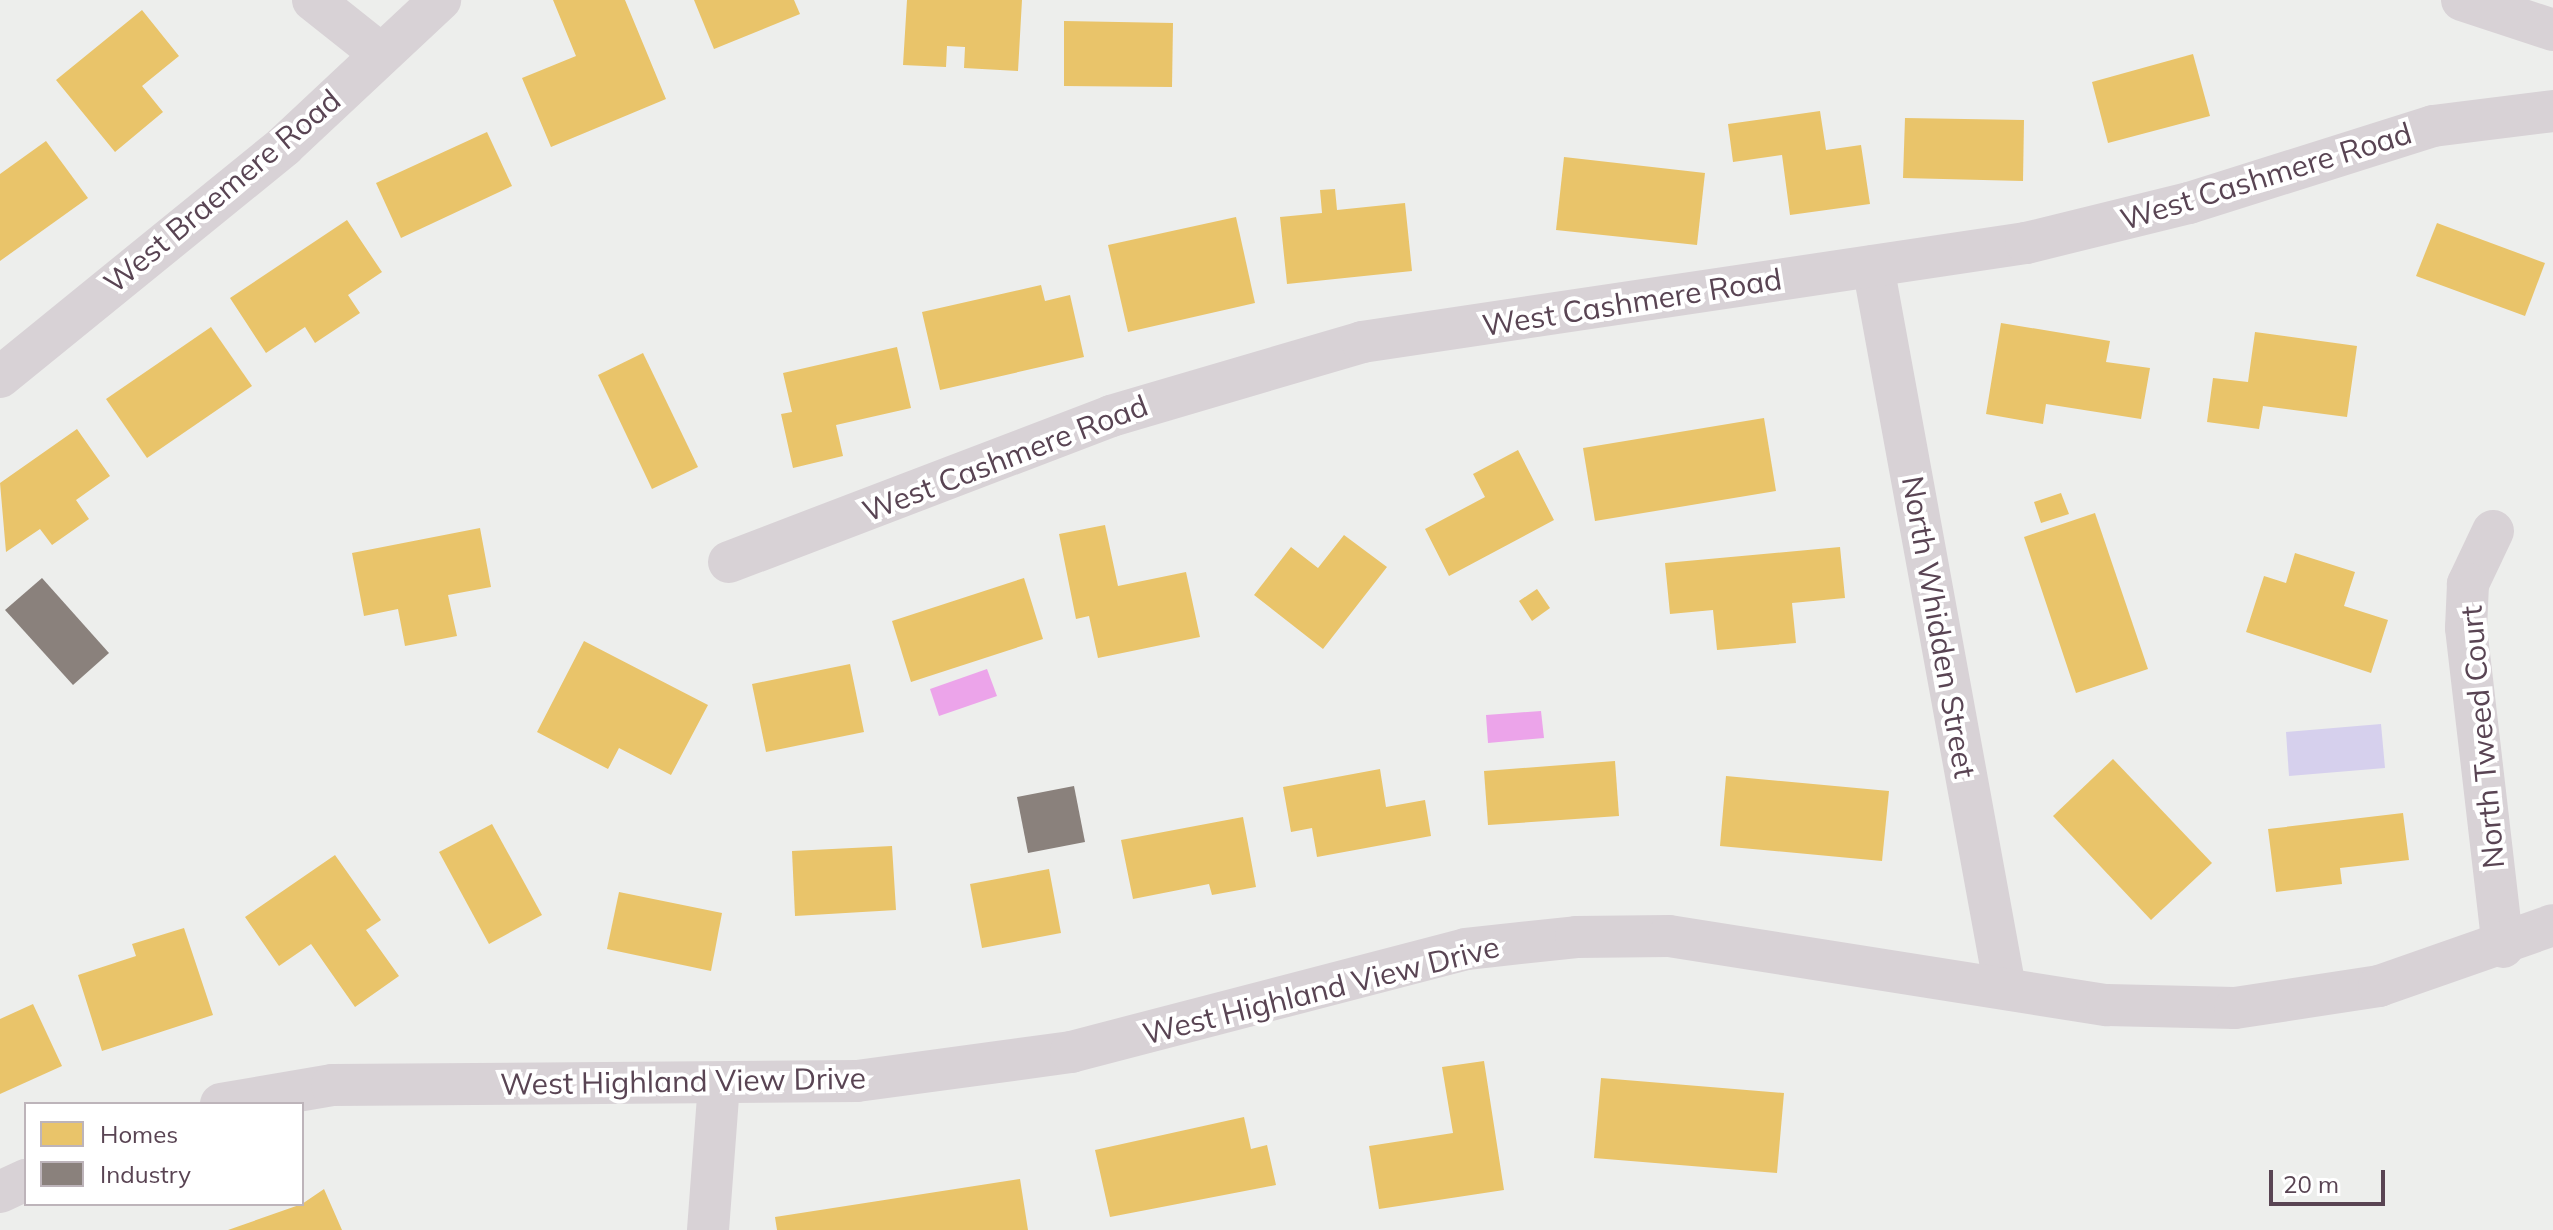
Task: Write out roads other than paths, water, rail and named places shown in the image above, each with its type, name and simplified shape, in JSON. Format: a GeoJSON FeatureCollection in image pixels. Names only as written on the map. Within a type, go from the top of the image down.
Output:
{"type":"FeatureCollection","features":[{"type":"Feature","properties":{"kind":"street"},"geometry":{"type":"LineString","coordinates":[[313,0],[381,54]]}},
{"type":"Feature","properties":{"kind":"street","name":"West Braemere Road"},"geometry":{"type":"LineString","coordinates":[[0,377],[284,146],[440,0]]}},
{"type":"Feature","properties":{"kind":"street"},"geometry":{"type":"LineString","coordinates":[[2462,0],[2553,30]]}},
{"type":"Feature","properties":{"kind":"street","name":"West Cashmere Road"},"geometry":{"type":"LineString","coordinates":[[729,562],[1111,416],[1362,342],[2026,243],[2189,203],[2433,126],[2553,111]]}},
{"type":"Feature","properties":{"kind":"street","name":"North Whidden Street"},"geometry":{"type":"LineString","coordinates":[[1873,266],[2005,988]]}},
{"type":"Feature","properties":{"kind":"street","name":"North Tweed Court"},"geometry":{"type":"LineString","coordinates":[[2493,531],[2468,584],[2466,628],[2503,947]]}},
{"type":"Feature","properties":{"kind":"street","name":"West Highland View Drive"},"geometry":{"type":"LineString","coordinates":[[233,1102],[332,1085],[857,1081],[1071,1052],[1466,949],[1576,937],[1669,936],[2107,1005],[2235,1008],[2379,986],[2503,947],[2553,925]]}},
{"type":"Feature","properties":{"kind":"street"},"geometry":{"type":"LineString","coordinates":[[708,1230],[719,1084]]}},
{"type":"Feature","properties":{"kind":"street"},"geometry":{"type":"LineString","coordinates":[[0,1192],[24,1181]]}}]}
